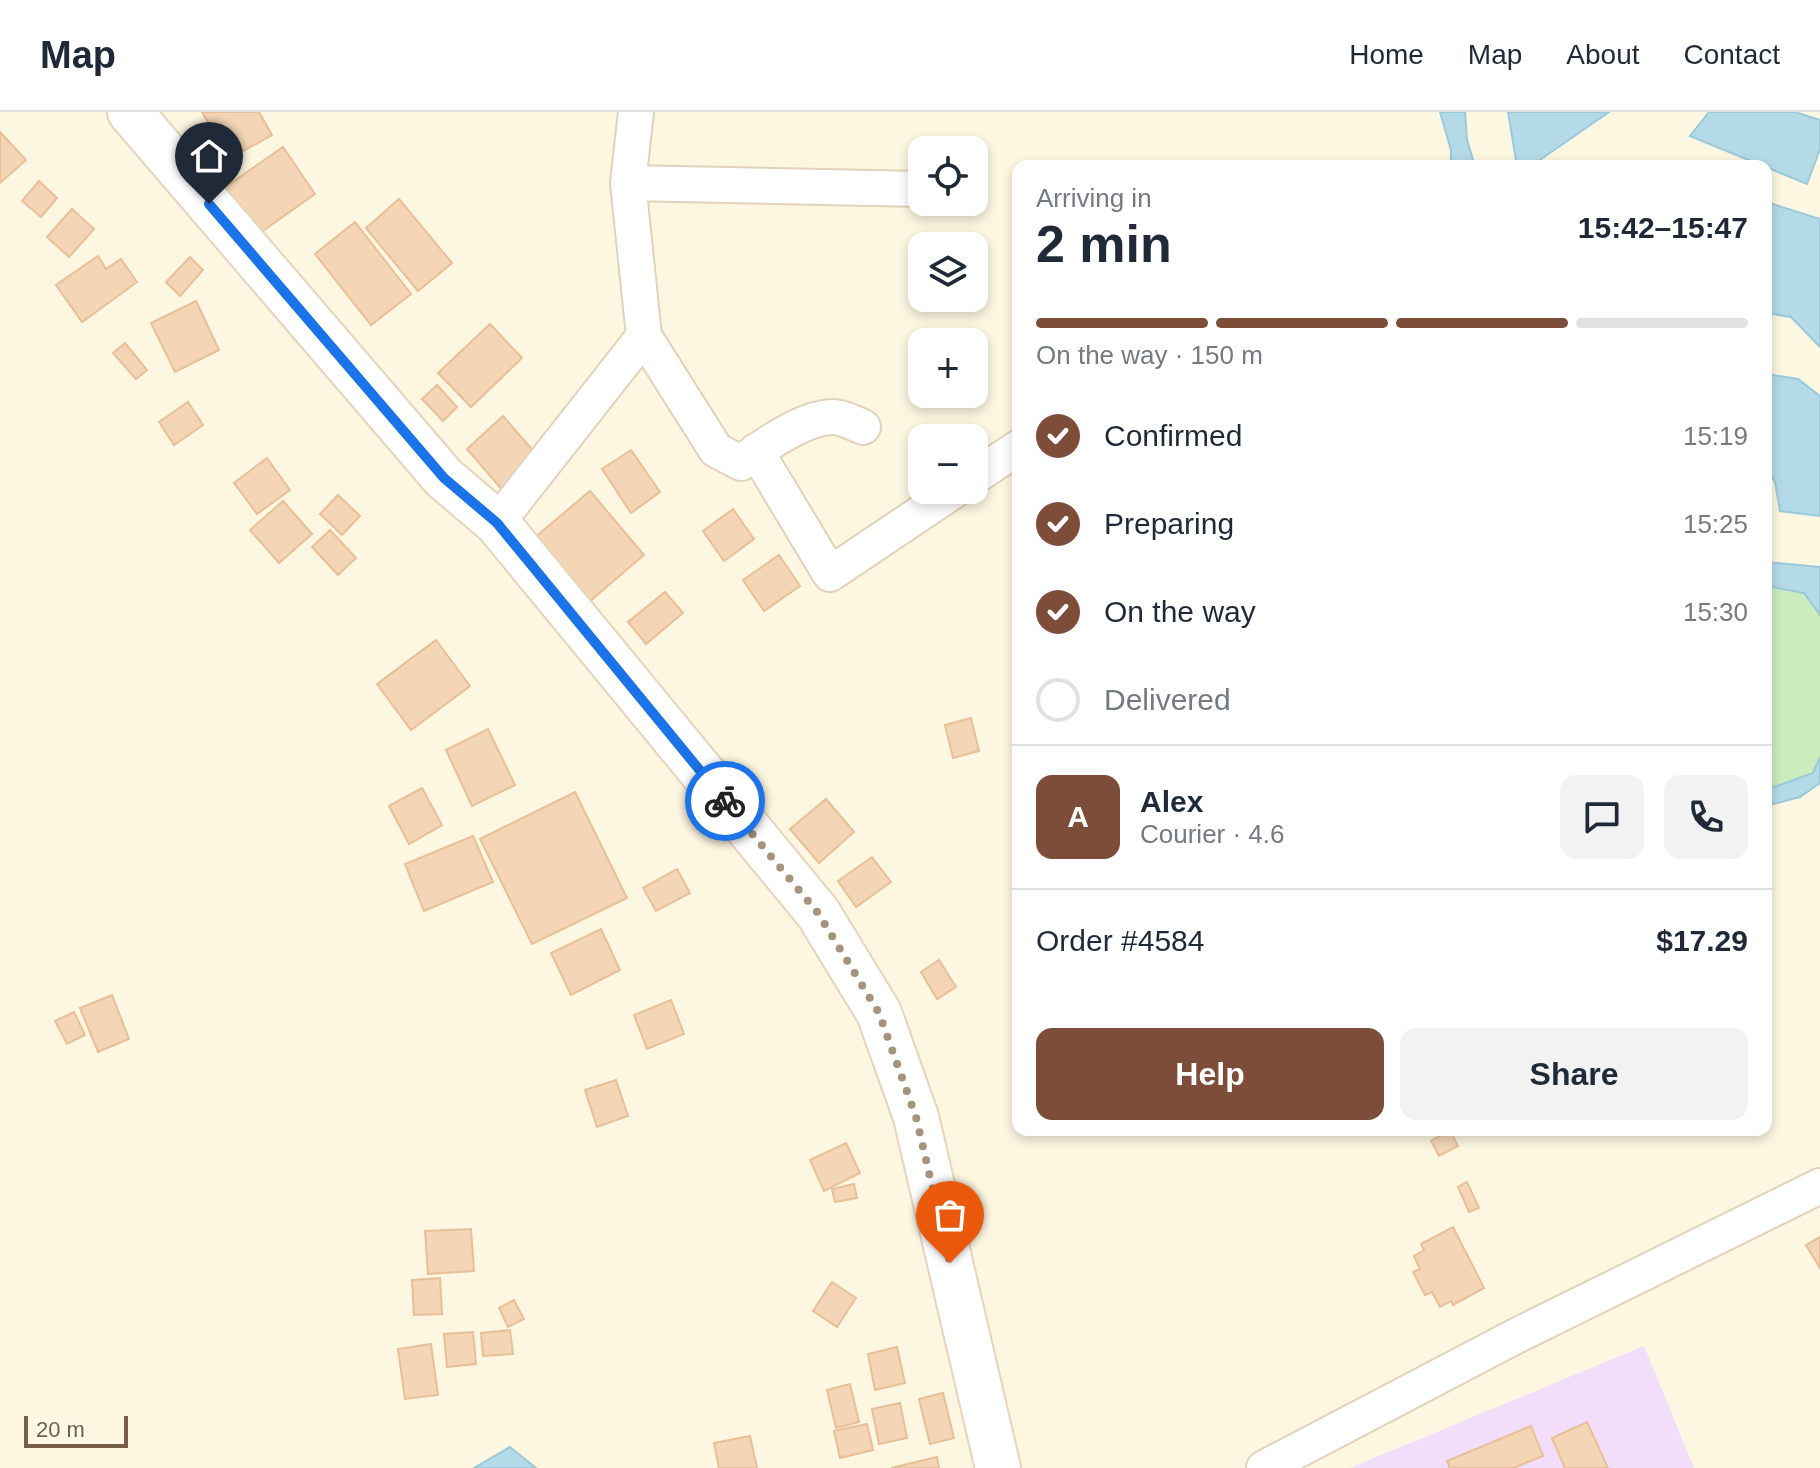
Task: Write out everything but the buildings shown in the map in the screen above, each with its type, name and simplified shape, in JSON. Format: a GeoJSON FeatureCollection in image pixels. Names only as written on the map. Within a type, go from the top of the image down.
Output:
{"type":"FeatureCollection","features":[{"type":"Feature","properties":{"kind":"main road"},"geometry":{"type":"LineString","coordinates":[[130,112],[444,478],[497,523],[818,913],[879,1013],[916,1117],[998,1468]]}},
{"type":"Feature","properties":{"kind":"street"},"geometry":{"type":"LineString","coordinates":[[636,112],[628,183],[644,336],[716,450],[741,463],[756,451],[810,421],[835,416],[863,427]]}},
{"type":"Feature","properties":{"kind":"street"},"geometry":{"type":"LineString","coordinates":[[628,183],[908,189]]}},
{"type":"Feature","properties":{"kind":"street"},"geometry":{"type":"LineString","coordinates":[[497,523],[644,336]]}},
{"type":"Feature","properties":{"kind":"street"},"geometry":{"type":"LineString","coordinates":[[756,451],[830,574],[934,504]]}},
{"type":"Feature","properties":{"kind":"street"},"geometry":{"type":"LineString","coordinates":[[988,468],[1012,452]]}},
{"type":"Feature","properties":{"kind":"street"},"geometry":{"type":"LineString","coordinates":[[1264,1468],[1516,1336],[1820,1186]]}},
{"type":"Feature","properties":{"kind":"shaded area"},"geometry":{"type":"Polygon","coordinates":[[[1644,1346],[1694,1468],[1350,1468],[1644,1346]]]}},
{"type":"Feature","properties":{"kind":"green space"},"geometry":{"type":"Polygon","coordinates":[[[1772,587],[1804,593],[1820,615],[1820,757],[1813,773],[1772,788],[1772,587]]]}},
{"type":"Feature","properties":{"kind":"water"},"geometry":{"type":"Polygon","coordinates":[[[1440,112],[1465,112],[1467,140],[1473,160],[1451,160],[1440,112]]]}},
{"type":"Feature","properties":{"kind":"water"},"geometry":{"type":"Polygon","coordinates":[[[1508,112],[1609,112],[1540,160],[1516,160],[1508,112]]]}},
{"type":"Feature","properties":{"kind":"water"},"geometry":{"type":"Polygon","coordinates":[[[1709,112],[1795,112],[1820,120],[1820,149],[1807,184],[1772,170],[1772,160],[1748,160],[1690,136],[1709,112]]]}},
{"type":"Feature","properties":{"kind":"water"},"geometry":{"type":"Polygon","coordinates":[[[1772,204],[1820,219],[1820,347],[1791,317],[1772,314],[1772,204]]]}},
{"type":"Feature","properties":{"kind":"water"},"geometry":{"type":"Polygon","coordinates":[[[1772,375],[1798,379],[1820,396],[1820,516],[1780,511],[1772,477],[1772,375]]]}},
{"type":"Feature","properties":{"kind":"water"},"geometry":{"type":"Polygon","coordinates":[[[1772,563],[1820,567],[1820,615],[1804,593],[1772,587],[1772,563]]]}},
{"type":"Feature","properties":{"kind":"water"},"geometry":{"type":"Polygon","coordinates":[[[1820,757],[1820,783],[1800,797],[1772,804],[1772,788],[1813,773],[1820,757]]]}},
{"type":"Feature","properties":{"kind":"water"},"geometry":{"type":"Polygon","coordinates":[[[510,1447],[536,1468],[474,1468],[510,1447]]]}},
{"type":"Feature","properties":{"kind":"way so far"},"geometry":{"type":"LineString","coordinates":[[725,801],[818,913],[879,1013],[916,1117],[950,1263]]}},
{"type":"Feature","properties":{"kind":"route"},"geometry":{"type":"LineString","coordinates":[[209,204],[444,478],[497,523],[725,801]]}}]}
